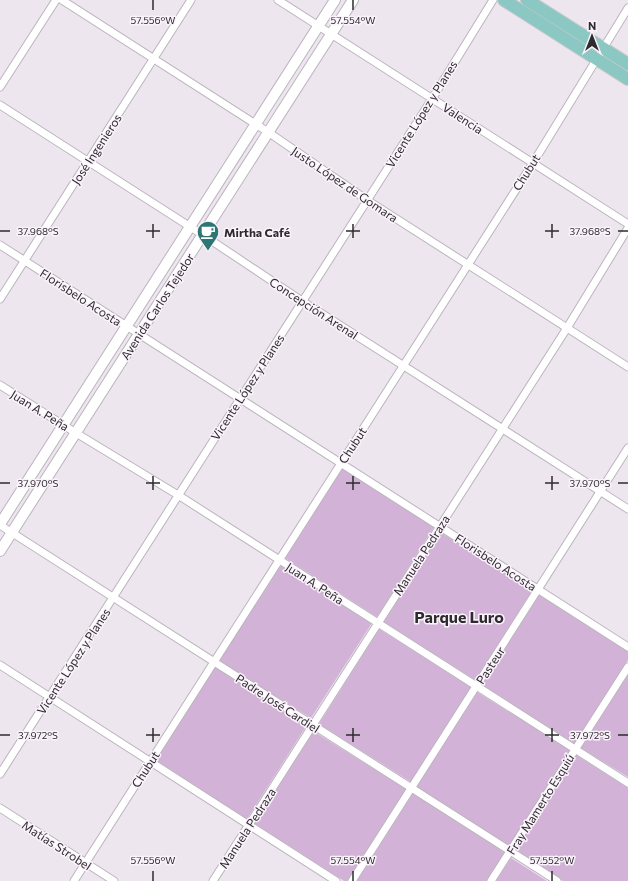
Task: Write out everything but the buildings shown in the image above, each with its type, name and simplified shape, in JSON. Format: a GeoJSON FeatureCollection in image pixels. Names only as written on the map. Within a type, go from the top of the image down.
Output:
{"type":"FeatureCollection","features":[{"type":"Feature","properties":{"kind":"main road","name":"Avenida Carlos Tejedor"},"geometry":{"type":"LineString","coordinates":[[0,525],[335,0]]}},
{"type":"Feature","properties":{"kind":"main road","name":"Avenida Carlos Tejedor"},"geometry":{"type":"LineString","coordinates":[[0,551],[353,0]]}},
{"type":"Feature","properties":{"kind":"main road"},"geometry":{"type":"LineString","coordinates":[[504,0],[600,54],[628,64]]}},
{"type":"Feature","properties":{"kind":"main road"},"geometry":{"type":"LineString","coordinates":[[527,0],[600,54],[628,79]]}},
{"type":"Feature","properties":{"kind":"street"},"geometry":{"type":"LineString","coordinates":[[0,87],[56,0]]}},
{"type":"Feature","properties":{"kind":"street","name":"Justo López de Gomara"},"geometry":{"type":"LineString","coordinates":[[62,0],[256,124],[367,200],[628,367]]}},
{"type":"Feature","properties":{"kind":"street","name":"José Ingenieros"},"geometry":{"type":"LineString","coordinates":[[0,299],[191,0]]}},
{"type":"Feature","properties":{"kind":"street","name":"Valencia"},"geometry":{"type":"LineString","coordinates":[[278,0],[628,224]]}},
{"type":"Feature","properties":{"kind":"street","name":"Vicente López y Planes"},"geometry":{"type":"LineString","coordinates":[[0,774],[432,99],[493,0]]}},
{"type":"Feature","properties":{"kind":"street","name":"Chubut"},"geometry":{"type":"LineString","coordinates":[[74,881],[533,163],[628,8]]}},
{"type":"Feature","properties":{"kind":"street","name":"Concepción Arenal"},"geometry":{"type":"LineString","coordinates":[[0,105],[203,235],[403,366],[628,509]]}},
{"type":"Feature","properties":{"kind":"street","name":"Manuela Pedraza"},"geometry":{"type":"LineString","coordinates":[[213,881],[567,328],[628,228]]}},
{"type":"Feature","properties":{"kind":"street","name":"Florisbelo Acosta"},"geometry":{"type":"LineString","coordinates":[[0,245],[628,646]]}},
{"type":"Feature","properties":{"kind":"street","name":"Juan A. Peña"},"geometry":{"type":"LineString","coordinates":[[0,385],[178,495],[628,783]]}},
{"type":"Feature","properties":{"kind":"street","name":"Pasteur"},"geometry":{"type":"LineString","coordinates":[[352,881],[628,448]]}},
{"type":"Feature","properties":{"kind":"street","name":"Padre José Cardiel"},"geometry":{"type":"LineString","coordinates":[[0,525],[556,881]]}},
{"type":"Feature","properties":{"kind":"street"},"geometry":{"type":"LineString","coordinates":[[0,665],[336,881]]}},
{"type":"Feature","properties":{"kind":"street","name":"Fray Mamerto Esquiú"},"geometry":{"type":"LineString","coordinates":[[491,881],[628,667]]}},
{"type":"Feature","properties":{"kind":"street","name":"Matías Strobel"},"geometry":{"type":"LineString","coordinates":[[0,808],[114,881]]}},
{"type":"Feature","properties":{"kind":"shaded area"},"geometry":{"type":"Polygon","coordinates":[[[342,468],[434,527],[377,617],[285,558],[342,468]]]}},
{"type":"Feature","properties":{"kind":"shaded area"},"geometry":{"type":"Polygon","coordinates":[[[440,532],[533,590],[475,680],[383,622],[440,532]]]}},
{"type":"Feature","properties":{"kind":"shaded area"},"geometry":{"type":"Polygon","coordinates":[[[280,565],[372,623],[311,718],[219,661],[280,565]]]}},
{"type":"Feature","properties":{"kind":"shaded area"},"geometry":{"type":"Polygon","coordinates":[[[539,595],[628,651],[628,660],[575,744],[482,685],[539,595]]]}},
{"type":"Feature","properties":{"kind":"shaded area"},"geometry":{"type":"Polygon","coordinates":[[[379,629],[471,687],[411,782],[319,724],[379,629]]]}},
{"type":"Feature","properties":{"kind":"shaded area"},"geometry":{"type":"Polygon","coordinates":[[[215,667],[307,725],[247,819],[155,761],[215,667]]]}},
{"type":"Feature","properties":{"kind":"shaded area"},"geometry":{"type":"Polygon","coordinates":[[[628,674],[628,777],[581,748],[628,674]]]}},
{"type":"Feature","properties":{"kind":"shaded area"},"geometry":{"type":"Polygon","coordinates":[[[477,692],[570,750],[509,846],[416,788],[477,692]]]}},
{"type":"Feature","properties":{"kind":"shaded area"},"geometry":{"type":"Polygon","coordinates":[[[313,731],[406,789],[348,881],[344,881],[254,824],[313,731]]]}},
{"type":"Feature","properties":{"kind":"shaded area"},"geometry":{"type":"Polygon","coordinates":[[[576,755],[628,788],[628,881],[563,881],[515,851],[576,755]]]}},
{"type":"Feature","properties":{"kind":"shaded area"},"geometry":{"type":"Polygon","coordinates":[[[413,793],[506,852],[487,881],[357,881],[413,793]]]}},
{"type":"Feature","properties":{"kind":"shaded area"},"geometry":{"type":"Polygon","coordinates":[[[511,858],[547,881],[496,881],[511,858]]]}},
{"type":"Feature","properties":{"kind":"place","name":"Mirtha Café"},"geometry":{"type":"Point","coordinates":[208,252]}},
{"type":"Feature","properties":{"kind":"district","name":"Parque Luro"},"geometry":{"type":"Point","coordinates":[459,616]}}]}
